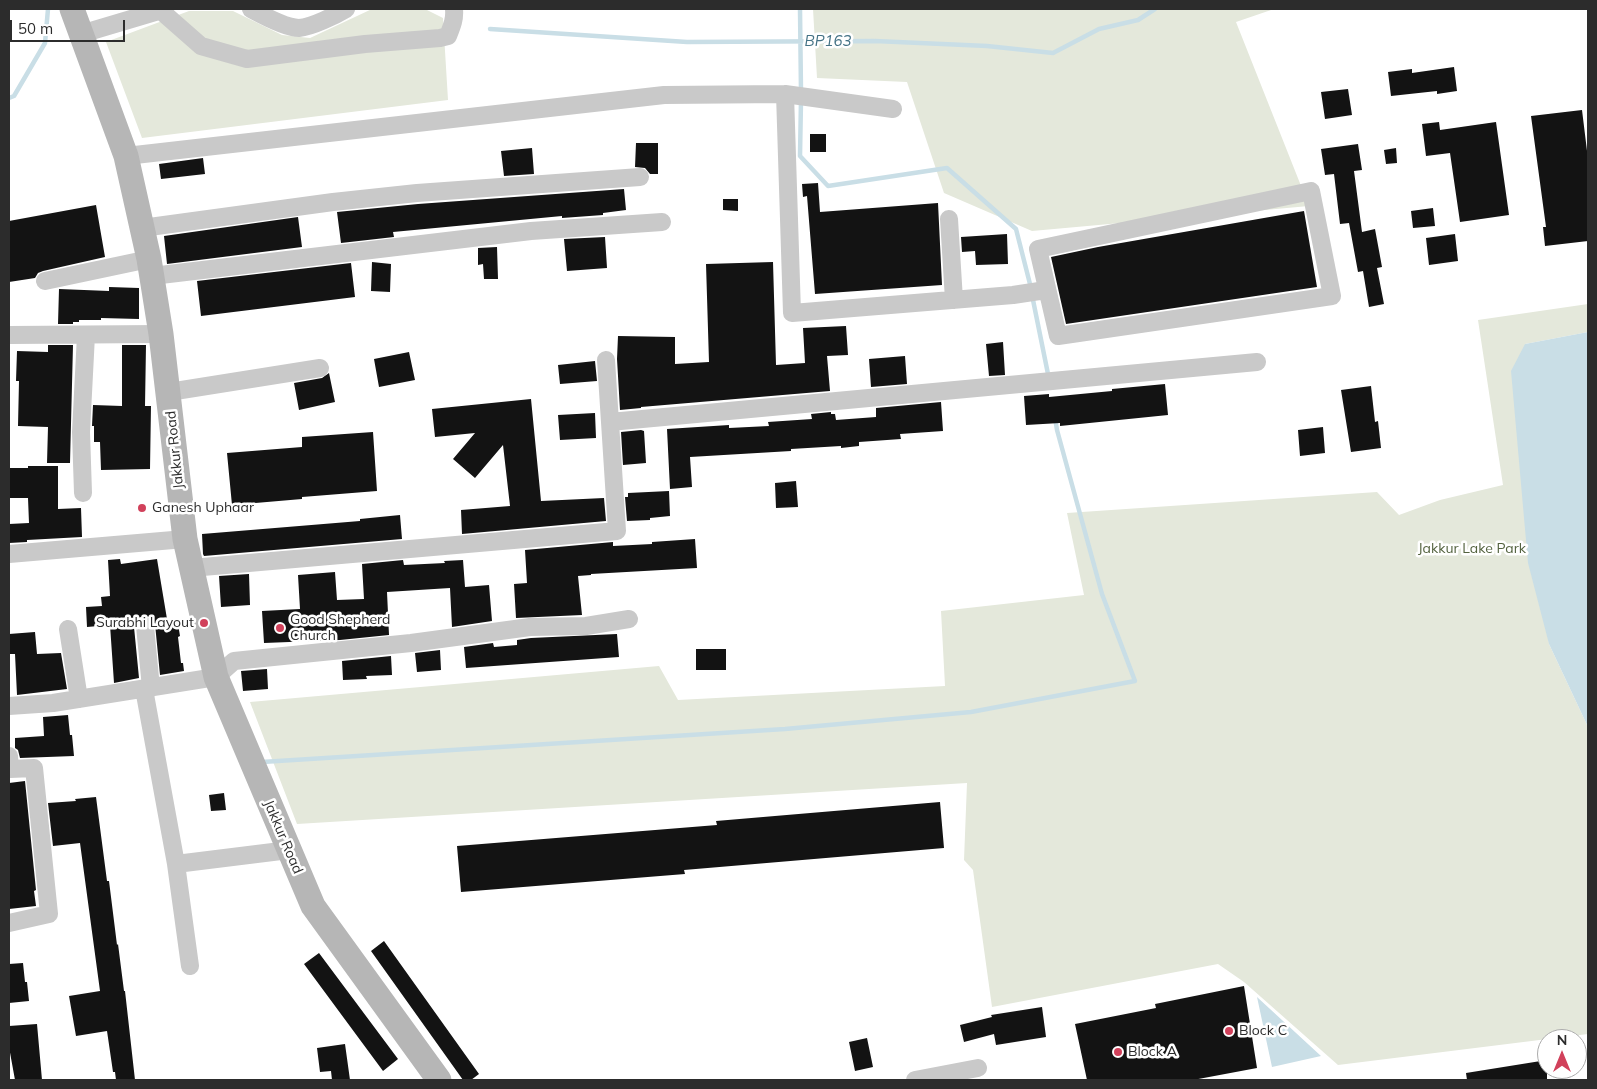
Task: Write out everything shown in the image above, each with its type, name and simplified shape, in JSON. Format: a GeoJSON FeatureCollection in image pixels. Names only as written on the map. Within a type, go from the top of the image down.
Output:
{"type":"FeatureCollection","features":[{"type":"Feature","properties":{"kind":"street"},"geometry":{"type":"LineString","coordinates":[[78,16],[162,9],[201,46],[247,59],[365,44],[440,38],[448,36],[455,16],[454,9]]}},
{"type":"Feature","properties":{"kind":"street"},"geometry":{"type":"LineString","coordinates":[[251,9],[270,19],[299,28],[331,18],[346,9]]}},
{"type":"Feature","properties":{"kind":"street","name":"Jakkur Road"},"geometry":{"type":"LineString","coordinates":[[78,16],[126,156],[142,228],[162,334],[185,540],[216,677],[312,906],[439,1080]]}},
{"type":"Feature","properties":{"kind":"street"},"geometry":{"type":"LineString","coordinates":[[785,94],[792,313],[1021,294],[1044,290]]}},
{"type":"Feature","properties":{"kind":"street"},"geometry":{"type":"LineString","coordinates":[[126,156],[664,95],[785,94],[893,109]]}},
{"type":"Feature","properties":{"kind":"street"},"geometry":{"type":"LineString","coordinates":[[142,228],[333,202],[417,193],[640,178]]}},
{"type":"Feature","properties":{"kind":"street"},"geometry":{"type":"LineString","coordinates":[[1311,191],[1332,296],[1058,336],[1044,290],[1038,248],[1311,191]]}},
{"type":"Feature","properties":{"kind":"street"},"geometry":{"type":"LineString","coordinates":[[949,219],[954,300]]}},
{"type":"Feature","properties":{"kind":"street"},"geometry":{"type":"LineString","coordinates":[[45,281],[150,267],[531,231],[662,222]]}},
{"type":"Feature","properties":{"kind":"street"},"geometry":{"type":"LineString","coordinates":[[9,335],[162,334]]}},
{"type":"Feature","properties":{"kind":"street"},"geometry":{"type":"LineString","coordinates":[[83,492],[81,432],[86,335]]}},
{"type":"Feature","properties":{"kind":"street"},"geometry":{"type":"LineString","coordinates":[[191,568],[617,531],[606,360]]}},
{"type":"Feature","properties":{"kind":"street"},"geometry":{"type":"LineString","coordinates":[[610,422],[1257,362]]}},
{"type":"Feature","properties":{"kind":"street"},"geometry":{"type":"LineString","coordinates":[[169,392],[320,368]]}},
{"type":"Feature","properties":{"kind":"street"},"geometry":{"type":"LineString","coordinates":[[9,554],[185,540]]}},
{"type":"Feature","properties":{"kind":"street"},"geometry":{"type":"LineString","coordinates":[[9,706],[53,704],[216,677],[234,661],[411,643],[530,627],[586,626],[629,620]]}},
{"type":"Feature","properties":{"kind":"street"},"geometry":{"type":"LineString","coordinates":[[145,626],[148,688],[190,966]]}},
{"type":"Feature","properties":{"kind":"street"},"geometry":{"type":"LineString","coordinates":[[68,629],[79,699]]}},
{"type":"Feature","properties":{"kind":"street"},"geometry":{"type":"LineString","coordinates":[[9,756],[10,769],[34,768],[49,914],[9,923]]}},
{"type":"Feature","properties":{"kind":"street"},"geometry":{"type":"LineString","coordinates":[[176,864],[289,850]]}},
{"type":"Feature","properties":{"kind":"street"},"geometry":{"type":"LineString","coordinates":[[914,1080],[978,1068]]}},
{"type":"Feature","properties":{"kind":"green space"},"geometry":{"type":"Polygon","coordinates":[[[372,9],[425,9],[443,18],[448,100],[142,138],[106,42],[189,11],[233,11],[282,35],[310,38],[372,9]]]}},
{"type":"Feature","properties":{"kind":"green space"},"geometry":{"type":"Polygon","coordinates":[[[813,9],[1274,9],[1236,22],[1309,206],[1032,231],[944,193],[907,82],[817,78],[813,9]]]}},
{"type":"Feature","properties":{"kind":"green space","name":"Jakkur Lake Park"},"geometry":{"type":"Polygon","coordinates":[[[1588,304],[1588,332],[1525,344],[1549,644],[1588,727],[1588,1034],[1587,1029],[1537,1029],[1537,1040],[1338,1065],[1244,982],[1218,964],[992,1007],[973,870],[964,860],[967,783],[297,824],[250,702],[659,666],[678,700],[945,686],[941,611],[1084,595],[1067,513],[1377,492],[1399,515],[1440,500],[1503,485],[1478,320],[1588,304]]]}},
{"type":"Feature","properties":{"kind":"water"},"geometry":{"type":"Polygon","coordinates":[[[1588,332],[1588,727],[1549,644],[1528,563],[1511,371],[1525,344],[1588,332]]]}},
{"type":"Feature","properties":{"kind":"water"},"geometry":{"type":"Polygon","coordinates":[[[1257,997],[1321,1056],[1272,1067],[1257,997]]]}},
{"type":"Feature","properties":{"kind":"building"},"geometry":{"type":"Polygon","coordinates":[[[1454,67],[1457,91],[1437,94],[1437,91],[1391,96],[1388,72],[1412,69],[1412,73],[1454,67]]]}},
{"type":"Feature","properties":{"kind":"building"},"geometry":{"type":"Polygon","coordinates":[[[1348,89],[1352,115],[1325,119],[1321,92],[1348,89]]]}},
{"type":"Feature","properties":{"kind":"building"},"geometry":{"type":"Polygon","coordinates":[[[1582,110],[1588,159],[1588,241],[1545,246],[1543,227],[1546,227],[1531,116],[1582,110]]]}},
{"type":"Feature","properties":{"kind":"building"},"geometry":{"type":"Polygon","coordinates":[[[1439,122],[1440,130],[1496,122],[1509,215],[1460,222],[1450,153],[1426,156],[1422,124],[1439,122]]]}},
{"type":"Feature","properties":{"kind":"building"},"geometry":{"type":"Polygon","coordinates":[[[810,134],[826,134],[826,152],[810,152],[810,134]]]}},
{"type":"Feature","properties":{"kind":"building"},"geometry":{"type":"Polygon","coordinates":[[[636,143],[658,143],[658,174],[650,174],[645,168],[635,167],[636,143]]]}},
{"type":"Feature","properties":{"kind":"building"},"geometry":{"type":"Polygon","coordinates":[[[1358,144],[1362,170],[1354,171],[1362,232],[1375,229],[1382,267],[1377,268],[1384,304],[1369,307],[1363,271],[1358,272],[1349,223],[1340,224],[1334,174],[1325,175],[1321,149],[1358,144]]]}},
{"type":"Feature","properties":{"kind":"building"},"geometry":{"type":"Polygon","coordinates":[[[532,148],[534,174],[504,176],[501,151],[532,148]]]}},
{"type":"Feature","properties":{"kind":"building"},"geometry":{"type":"Polygon","coordinates":[[[1396,148],[1397,163],[1386,164],[1384,150],[1396,148]]]}},
{"type":"Feature","properties":{"kind":"building"},"geometry":{"type":"Polygon","coordinates":[[[203,158],[205,174],[161,179],[159,164],[203,158]]]}},
{"type":"Feature","properties":{"kind":"building"},"geometry":{"type":"Polygon","coordinates":[[[818,183],[820,212],[938,203],[942,285],[815,294],[807,196],[803,197],[802,184],[818,183]]]}},
{"type":"Feature","properties":{"kind":"building"},"geometry":{"type":"Polygon","coordinates":[[[624,189],[626,210],[603,213],[603,215],[562,218],[562,216],[393,232],[394,237],[341,243],[337,212],[418,204],[624,189]]]}},
{"type":"Feature","properties":{"kind":"building"},"geometry":{"type":"Polygon","coordinates":[[[723,199],[738,199],[738,211],[723,210],[723,199]]]}},
{"type":"Feature","properties":{"kind":"building"},"geometry":{"type":"Polygon","coordinates":[[[96,205],[105,257],[43,271],[38,273],[35,278],[9,282],[9,221],[96,205]]]}},
{"type":"Feature","properties":{"kind":"building"},"geometry":{"type":"Polygon","coordinates":[[[1433,208],[1435,226],[1413,228],[1411,211],[1433,208]]]}},
{"type":"Feature","properties":{"kind":"building"},"geometry":{"type":"Polygon","coordinates":[[[1304,211],[1317,287],[1066,324],[1051,257],[1304,211]]]}},
{"type":"Feature","properties":{"kind":"building"},"geometry":{"type":"Polygon","coordinates":[[[298,217],[302,247],[167,264],[164,236],[298,217]]]}},
{"type":"Feature","properties":{"kind":"building"},"geometry":{"type":"Polygon","coordinates":[[[1007,234],[1008,264],[976,265],[975,251],[962,252],[961,237],[1007,234]]]}},
{"type":"Feature","properties":{"kind":"building"},"geometry":{"type":"Polygon","coordinates":[[[1455,234],[1458,261],[1429,265],[1426,238],[1455,234]]]}},
{"type":"Feature","properties":{"kind":"building"},"geometry":{"type":"Polygon","coordinates":[[[605,237],[607,268],[567,271],[564,239],[605,237]]]}},
{"type":"Feature","properties":{"kind":"building"},"geometry":{"type":"Polygon","coordinates":[[[497,247],[498,279],[484,279],[483,264],[478,265],[478,248],[497,247]]]}},
{"type":"Feature","properties":{"kind":"building"},"geometry":{"type":"Polygon","coordinates":[[[372,262],[391,264],[390,292],[371,291],[372,262]]]}},
{"type":"Feature","properties":{"kind":"building"},"geometry":{"type":"Polygon","coordinates":[[[773,262],[776,365],[805,363],[803,328],[846,326],[848,355],[827,356],[830,391],[620,410],[617,359],[618,336],[675,337],[675,364],[709,362],[706,264],[773,262]]]}},
{"type":"Feature","properties":{"kind":"building"},"geometry":{"type":"Polygon","coordinates":[[[351,263],[355,297],[201,316],[197,281],[351,263]]]}},
{"type":"Feature","properties":{"kind":"building"},"geometry":{"type":"Polygon","coordinates":[[[109,287],[139,288],[139,319],[101,318],[101,320],[79,320],[79,322],[73,322],[73,324],[58,324],[59,289],[109,291],[109,287]]]}},
{"type":"Feature","properties":{"kind":"building"},"geometry":{"type":"Polygon","coordinates":[[[1003,342],[1005,375],[989,376],[986,344],[1003,342]]]}},
{"type":"Feature","properties":{"kind":"building"},"geometry":{"type":"Polygon","coordinates":[[[48,345],[73,345],[70,463],[47,463],[48,427],[18,426],[19,381],[16,381],[17,351],[48,352],[48,345]]]}},
{"type":"Feature","properties":{"kind":"building"},"geometry":{"type":"Polygon","coordinates":[[[122,345],[146,345],[145,406],[151,406],[150,469],[101,470],[100,442],[94,442],[94,426],[92,426],[93,405],[122,406],[122,345]]]}},
{"type":"Feature","properties":{"kind":"building"},"geometry":{"type":"Polygon","coordinates":[[[409,352],[415,380],[379,387],[374,359],[409,352]]]}},
{"type":"Feature","properties":{"kind":"building"},"geometry":{"type":"Polygon","coordinates":[[[905,356],[907,384],[871,387],[869,359],[905,356]]]}},
{"type":"Feature","properties":{"kind":"building"},"geometry":{"type":"Polygon","coordinates":[[[595,361],[597,381],[560,384],[558,365],[595,361]]]}},
{"type":"Feature","properties":{"kind":"building"},"geometry":{"type":"Polygon","coordinates":[[[329,373],[335,402],[299,410],[294,383],[322,378],[329,373]]]}},
{"type":"Feature","properties":{"kind":"building"},"geometry":{"type":"Polygon","coordinates":[[[1165,384],[1168,415],[1060,426],[1060,423],[1026,425],[1024,396],[1049,394],[1049,397],[1165,384]]]}},
{"type":"Feature","properties":{"kind":"building"},"geometry":{"type":"Polygon","coordinates":[[[1371,386],[1375,422],[1378,421],[1381,448],[1351,452],[1341,390],[1371,386]]]}},
{"type":"Feature","properties":{"kind":"building"},"geometry":{"type":"Polygon","coordinates":[[[531,399],[541,501],[604,498],[606,521],[462,534],[461,510],[510,506],[503,445],[475,478],[453,459],[475,433],[435,437],[432,409],[531,399]]]}},
{"type":"Feature","properties":{"kind":"building"},"geometry":{"type":"Polygon","coordinates":[[[941,402],[943,431],[900,434],[901,439],[859,442],[859,446],[841,448],[841,446],[690,457],[692,487],[670,489],[667,429],[729,425],[729,428],[769,426],[768,422],[812,419],[811,414],[831,412],[831,414],[835,414],[836,420],[876,417],[876,408],[941,402]]]}},
{"type":"Feature","properties":{"kind":"building"},"geometry":{"type":"Polygon","coordinates":[[[595,413],[596,438],[560,440],[558,415],[595,413]]]}},
{"type":"Feature","properties":{"kind":"building"},"geometry":{"type":"Polygon","coordinates":[[[1323,427],[1325,453],[1300,456],[1298,430],[1323,427]]]}},
{"type":"Feature","properties":{"kind":"building"},"geometry":{"type":"Polygon","coordinates":[[[644,431],[646,463],[623,465],[621,432],[644,431]]]}},
{"type":"Feature","properties":{"kind":"building"},"geometry":{"type":"Polygon","coordinates":[[[373,432],[377,491],[232,505],[227,453],[302,447],[302,437],[373,432]]]}},
{"type":"Feature","properties":{"kind":"building"},"geometry":{"type":"Polygon","coordinates":[[[28,466],[58,466],[58,509],[81,508],[82,537],[27,540],[27,542],[9,543],[9,524],[29,523],[28,498],[9,498],[9,468],[28,468],[28,466]]]}},
{"type":"Feature","properties":{"kind":"building"},"geometry":{"type":"Polygon","coordinates":[[[796,481],[798,507],[776,508],[775,483],[796,481]]]}},
{"type":"Feature","properties":{"kind":"building"},"geometry":{"type":"Polygon","coordinates":[[[669,491],[670,516],[650,518],[650,520],[627,521],[625,497],[628,497],[628,493],[669,491]]]}},
{"type":"Feature","properties":{"kind":"building"},"geometry":{"type":"Polygon","coordinates":[[[400,515],[402,539],[204,556],[203,554],[202,534],[360,521],[360,519],[400,515]]]}},
{"type":"Feature","properties":{"kind":"building"},"geometry":{"type":"Polygon","coordinates":[[[695,539],[697,568],[578,576],[582,615],[516,618],[514,584],[527,583],[525,550],[613,542],[613,546],[695,539]]]}},
{"type":"Feature","properties":{"kind":"building"},"geometry":{"type":"Polygon","coordinates":[[[120,559],[121,564],[157,559],[168,625],[178,624],[181,663],[183,663],[184,671],[160,675],[155,624],[150,617],[144,616],[138,618],[134,627],[139,678],[114,683],[110,625],[87,627],[86,607],[102,606],[101,597],[110,596],[108,560],[120,559]]]}},
{"type":"Feature","properties":{"kind":"building"},"geometry":{"type":"Polygon","coordinates":[[[403,560],[404,565],[463,560],[465,587],[489,585],[492,621],[452,627],[450,588],[387,592],[389,635],[340,640],[264,643],[262,611],[300,609],[298,575],[335,572],[337,600],[364,599],[362,564],[403,560]]]}},
{"type":"Feature","properties":{"kind":"building"},"geometry":{"type":"Polygon","coordinates":[[[249,574],[250,605],[221,607],[219,576],[249,574]]]}},
{"type":"Feature","properties":{"kind":"building"},"geometry":{"type":"Polygon","coordinates":[[[35,632],[37,654],[61,653],[67,689],[17,695],[15,654],[9,654],[9,634],[35,632]]]}},
{"type":"Feature","properties":{"kind":"building"},"geometry":{"type":"Polygon","coordinates":[[[617,634],[619,657],[466,668],[464,647],[493,643],[494,647],[517,645],[517,640],[531,638],[617,634]]]}},
{"type":"Feature","properties":{"kind":"building"},"geometry":{"type":"Polygon","coordinates":[[[696,649],[726,649],[726,670],[696,670],[696,649]]]}},
{"type":"Feature","properties":{"kind":"building"},"geometry":{"type":"Polygon","coordinates":[[[440,650],[441,670],[417,672],[415,653],[440,650]]]}},
{"type":"Feature","properties":{"kind":"building"},"geometry":{"type":"Polygon","coordinates":[[[391,656],[392,675],[366,676],[367,679],[343,680],[342,661],[391,656]]]}},
{"type":"Feature","properties":{"kind":"building"},"geometry":{"type":"Polygon","coordinates":[[[267,669],[268,689],[243,691],[241,671],[267,669]]]}},
{"type":"Feature","properties":{"kind":"building"},"geometry":{"type":"Polygon","coordinates":[[[68,715],[74,756],[20,758],[18,750],[15,748],[15,738],[44,736],[43,717],[68,715]]]}},
{"type":"Feature","properties":{"kind":"building"},"geometry":{"type":"Polygon","coordinates":[[[25,781],[36,906],[9,909],[9,783],[25,781]]]}},
{"type":"Feature","properties":{"kind":"building"},"geometry":{"type":"Polygon","coordinates":[[[224,793],[226,810],[211,811],[209,795],[224,793]]]}},
{"type":"Feature","properties":{"kind":"building"},"geometry":{"type":"Polygon","coordinates":[[[96,797],[107,881],[109,881],[125,991],[135,1080],[116,1080],[115,1072],[113,1072],[107,1031],[76,1036],[69,996],[100,991],[80,843],[53,846],[48,803],[96,797]]]}},
{"type":"Feature","properties":{"kind":"building"},"geometry":{"type":"Polygon","coordinates":[[[940,802],[944,848],[684,870],[685,874],[461,892],[457,846],[717,825],[716,821],[940,802]]]}},
{"type":"Feature","properties":{"kind":"building"},"geometry":{"type":"Polygon","coordinates":[[[384,941],[479,1074],[471,1080],[463,1080],[371,951],[384,941]]]}},
{"type":"Feature","properties":{"kind":"building"},"geometry":{"type":"Polygon","coordinates":[[[319,953],[398,1059],[383,1071],[304,964],[319,953]]]}},
{"type":"Feature","properties":{"kind":"building"},"geometry":{"type":"Polygon","coordinates":[[[23,963],[29,1001],[9,1003],[9,964],[23,963]]]}},
{"type":"Feature","properties":{"kind":"building"},"geometry":{"type":"Polygon","coordinates":[[[1244,986],[1257,1068],[1193,1080],[1087,1080],[1075,1024],[1156,1008],[1155,1004],[1244,986]]]}},
{"type":"Feature","properties":{"kind":"building"},"geometry":{"type":"Polygon","coordinates":[[[1042,1007],[1046,1037],[996,1045],[994,1034],[964,1042],[960,1025],[992,1017],[991,1015],[1042,1007]]]}},
{"type":"Feature","properties":{"kind":"building"},"geometry":{"type":"Polygon","coordinates":[[[37,1024],[42,1080],[15,1080],[9,1047],[9,1026],[37,1024]]]}},
{"type":"Feature","properties":{"kind":"building"},"geometry":{"type":"Polygon","coordinates":[[[867,1038],[873,1067],[855,1071],[849,1042],[867,1038]]]}},
{"type":"Feature","properties":{"kind":"building"},"geometry":{"type":"Polygon","coordinates":[[[345,1044],[350,1080],[332,1080],[331,1071],[320,1072],[317,1048],[345,1044]]]}},
{"type":"Feature","properties":{"kind":"building"},"geometry":{"type":"Polygon","coordinates":[[[1537,1062],[1537,1079],[1547,1080],[1467,1080],[1466,1073],[1537,1062]]]}},
{"type":"Feature","properties":{"kind":"waterway","name":"BP163"},"geometry":{"type":"LineString","coordinates":[[9,98],[14,96],[45,43],[48,9]]}},
{"type":"Feature","properties":{"kind":"waterway"},"geometry":{"type":"LineString","coordinates":[[800,9],[801,92]]}},
{"type":"Feature","properties":{"kind":"waterway","name":"BP163"},"geometry":{"type":"LineString","coordinates":[[490,29],[687,42],[875,41],[987,46],[1053,53],[1099,29],[1138,20],[1155,9]]}},
{"type":"Feature","properties":{"kind":"waterway"},"geometry":{"type":"LineString","coordinates":[[801,100],[800,156],[828,186],[947,168],[1016,229],[1031,288]]}},
{"type":"Feature","properties":{"kind":"waterway"},"geometry":{"type":"LineString","coordinates":[[1032,295],[1049,379]]}},
{"type":"Feature","properties":{"kind":"waterway"},"geometry":{"type":"LineString","coordinates":[[262,762],[785,729],[971,712],[1135,681],[1102,594],[1055,418]]}},
{"type":"Feature","properties":{"kind":"place","name":"Ganesh Uphaar"},"geometry":{"type":"Point","coordinates":[142,508]}},
{"type":"Feature","properties":{"kind":"place","name":"Surabhi Layout"},"geometry":{"type":"Point","coordinates":[204,623]}},
{"type":"Feature","properties":{"kind":"place","name":"Good Shepherd Church"},"geometry":{"type":"Point","coordinates":[280,628]}},
{"type":"Feature","properties":{"kind":"place","name":"Block C"},"geometry":{"type":"Point","coordinates":[1229,1031]}},
{"type":"Feature","properties":{"kind":"place","name":"Block A"},"geometry":{"type":"Point","coordinates":[1118,1052]}}]}
